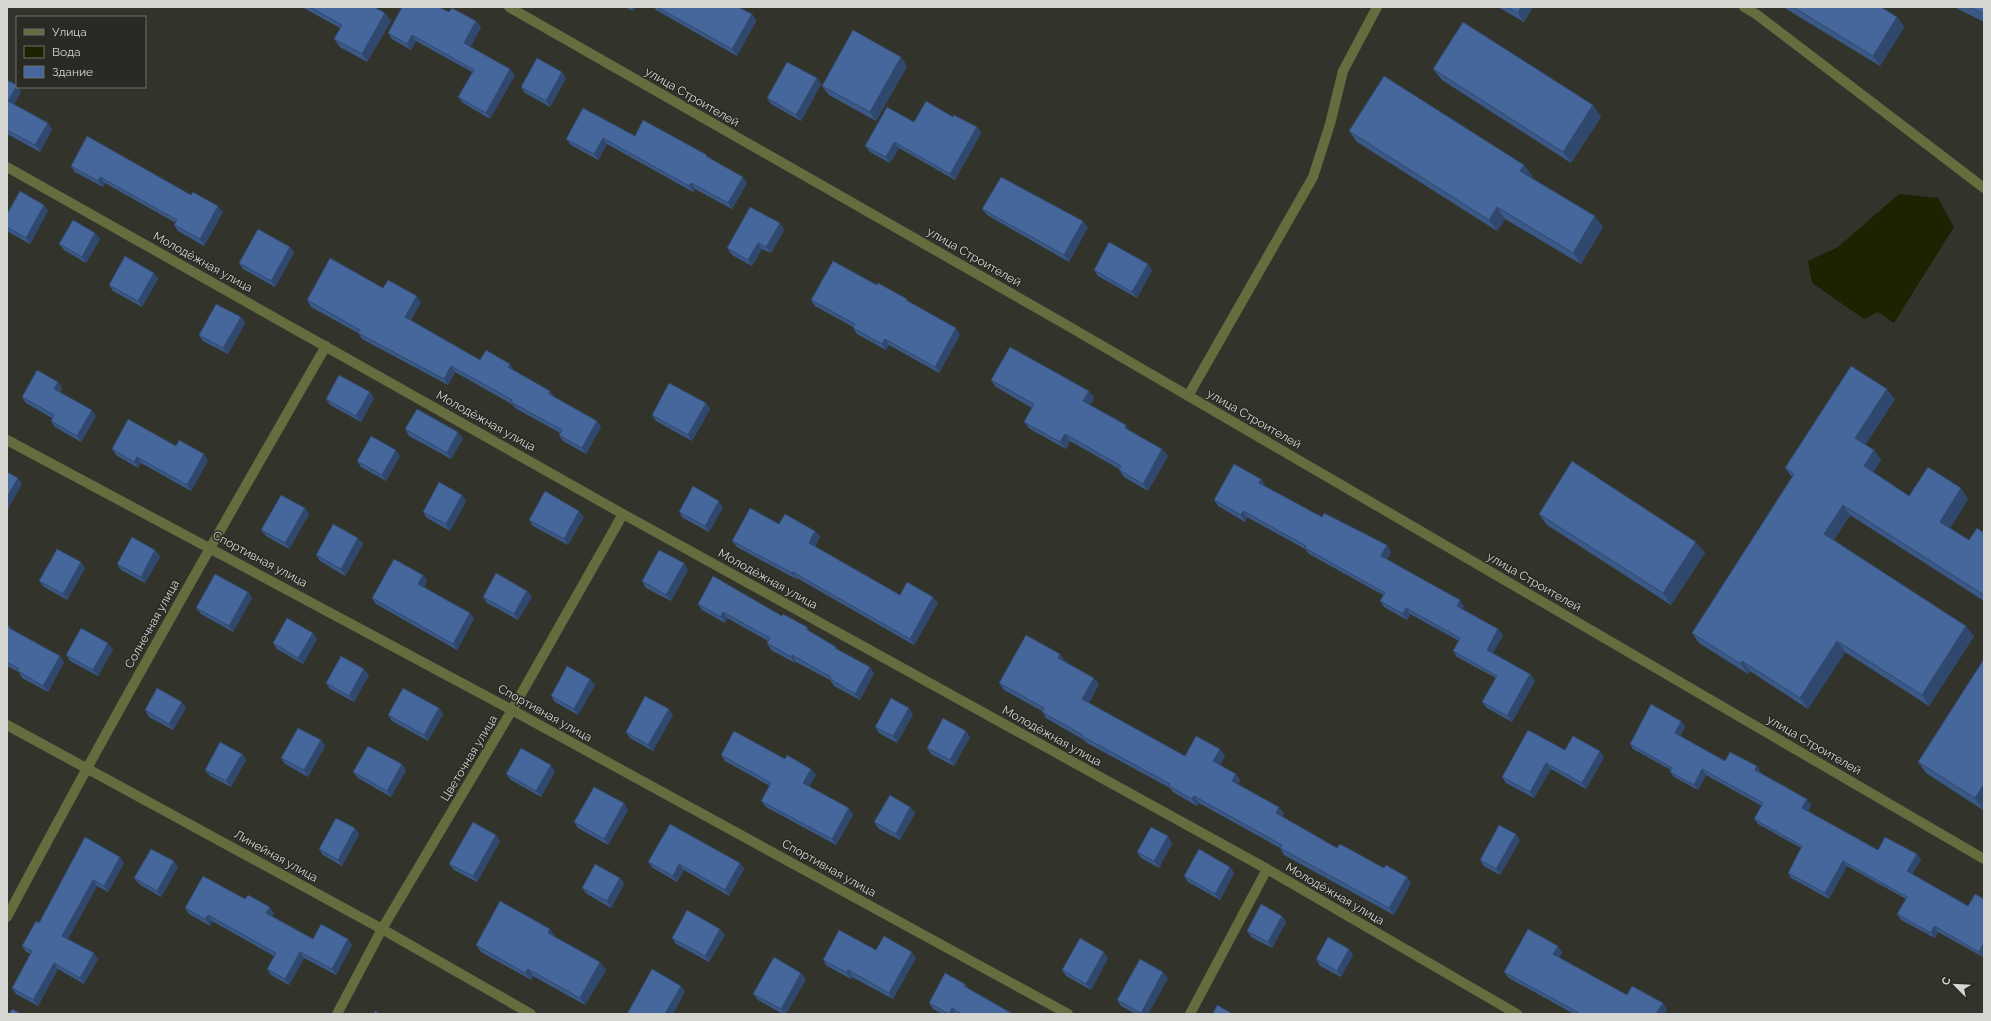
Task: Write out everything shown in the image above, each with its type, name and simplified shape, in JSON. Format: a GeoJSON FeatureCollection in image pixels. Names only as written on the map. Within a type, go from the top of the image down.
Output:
{"type":"FeatureCollection","features":[{"type":"Feature","properties":{"kind":"street","name":"улица Строителей"},"geometry":{"type":"LineString","coordinates":[[508,7],[1188,396],[1984,859]]}},
{"type":"Feature","properties":{"kind":"street"},"geometry":{"type":"LineString","coordinates":[[1188,396],[1313,177],[1330,124],[1343,71],[1377,7]]}},
{"type":"Feature","properties":{"kind":"street"},"geometry":{"type":"LineString","coordinates":[[1744,7],[1756,14],[1984,188]]}},
{"type":"Feature","properties":{"kind":"street","name":"Молодёжная улица"},"geometry":{"type":"LineString","coordinates":[[7,167],[623,514],[1267,869],[1517,1014]]}},
{"type":"Feature","properties":{"kind":"street","name":"Солнечная улица"},"geometry":{"type":"LineString","coordinates":[[7,917],[86,768],[210,547],[326,346]]}},
{"type":"Feature","properties":{"kind":"street","name":"Спортивная улица"},"geometry":{"type":"LineString","coordinates":[[7,440],[210,547],[512,710],[1068,1014]]}},
{"type":"Feature","properties":{"kind":"street","name":"Цветочная улица"},"geometry":{"type":"LineString","coordinates":[[337,1014],[382,929],[512,710],[623,514]]}},
{"type":"Feature","properties":{"kind":"street","name":"Линейная улица"},"geometry":{"type":"LineString","coordinates":[[7,725],[382,929],[531,1014]]}},
{"type":"Feature","properties":{"kind":"street"},"geometry":{"type":"LineString","coordinates":[[1190,1014],[1267,869]]}},
{"type":"Feature","properties":{"kind":"water"},"geometry":{"type":"Polygon","coordinates":[[[1899,194],[1938,198],[1954,227],[1894,323],[1878,312],[1864,319],[1812,283],[1808,261],[1838,247],[1899,194]]]}},
{"type":"Feature","properties":{"kind":"building"},"geometry":{"type":"Polygon","coordinates":[[[310,7],[374,7],[385,13],[362,54],[334,39],[342,25],[310,7]]]}},
{"type":"Feature","properties":{"kind":"building"},"geometry":{"type":"Polygon","coordinates":[[[402,7],[439,7],[449,12],[452,8],[476,21],[464,43],[510,69],[486,113],[458,97],[474,70],[412,35],[407,44],[388,33],[402,7]]]}},
{"type":"Feature","properties":{"kind":"building"},"geometry":{"type":"Polygon","coordinates":[[[657,7],[738,7],[752,14],[732,49],[657,7]]]}},
{"type":"Feature","properties":{"kind":"building"},"geometry":{"type":"Polygon","coordinates":[[[1507,7],[1521,7],[1518,13],[1507,7]]]}},
{"type":"Feature","properties":{"kind":"building"},"geometry":{"type":"Polygon","coordinates":[[[1793,7],[1881,7],[1897,17],[1873,56],[1793,7]]]}},
{"type":"Feature","properties":{"kind":"building"},"geometry":{"type":"Polygon","coordinates":[[[1970,7],[1984,7],[1984,14],[1970,7]]]}},
{"type":"Feature","properties":{"kind":"building"},"geometry":{"type":"Polygon","coordinates":[[[1463,22],[1593,105],[1563,152],[1433,69],[1463,22]]]}},
{"type":"Feature","properties":{"kind":"building"},"geometry":{"type":"Polygon","coordinates":[[[853,30],[901,57],[870,112],[822,86],[853,30]]]}},
{"type":"Feature","properties":{"kind":"building"},"geometry":{"type":"Polygon","coordinates":[[[537,58],[562,72],[546,101],[521,87],[537,58]]]}},
{"type":"Feature","properties":{"kind":"building"},"geometry":{"type":"Polygon","coordinates":[[[787,62],[817,78],[796,115],[767,98],[787,62]]]}},
{"type":"Feature","properties":{"kind":"building"},"geometry":{"type":"Polygon","coordinates":[[[1384,76],[1524,165],[1520,171],[1595,216],[1573,253],[1497,207],[1489,220],[1349,131],[1384,76]]]}},
{"type":"Feature","properties":{"kind":"building"},"geometry":{"type":"Polygon","coordinates":[[[7,80],[16,84],[8,101],[48,123],[35,145],[7,130],[7,80]]]}},
{"type":"Feature","properties":{"kind":"building"},"geometry":{"type":"Polygon","coordinates":[[[926,101],[953,117],[954,115],[977,127],[950,174],[894,142],[886,157],[865,146],[887,107],[914,122],[926,101]]]}},
{"type":"Feature","properties":{"kind":"building"},"geometry":{"type":"Polygon","coordinates":[[[583,108],[635,136],[643,120],[707,155],[706,156],[743,177],[728,203],[691,183],[689,186],[603,138],[594,154],[566,139],[583,108]]]}},
{"type":"Feature","properties":{"kind":"building"},"geometry":{"type":"Polygon","coordinates":[[[87,136],[191,195],[193,192],[218,206],[200,239],[174,225],[177,220],[100,177],[98,181],[71,166],[87,136]]]}},
{"type":"Feature","properties":{"kind":"building"},"geometry":{"type":"Polygon","coordinates":[[[1001,177],[1083,221],[1064,255],[982,209],[1001,177]]]}},
{"type":"Feature","properties":{"kind":"building"},"geometry":{"type":"Polygon","coordinates":[[[20,191],[44,205],[26,238],[7,227],[7,214],[20,191]]]}},
{"type":"Feature","properties":{"kind":"building"},"geometry":{"type":"Polygon","coordinates":[[[750,207],[780,223],[766,247],[758,243],[748,260],[727,248],[750,207]]]}},
{"type":"Feature","properties":{"kind":"building"},"geometry":{"type":"Polygon","coordinates":[[[73,220],[95,233],[82,257],[59,244],[73,220]]]}},
{"type":"Feature","properties":{"kind":"building"},"geometry":{"type":"Polygon","coordinates":[[[258,229],[290,247],[271,281],[239,263],[258,229]]]}},
{"type":"Feature","properties":{"kind":"building"},"geometry":{"type":"Polygon","coordinates":[[[1109,242],[1148,264],[1132,292],[1094,270],[1109,242]]]}},
{"type":"Feature","properties":{"kind":"building"},"geometry":{"type":"Polygon","coordinates":[[[125,256],[154,273],[138,301],[109,285],[125,256]]]}},
{"type":"Feature","properties":{"kind":"building"},"geometry":{"type":"Polygon","coordinates":[[[330,258],[383,288],[388,280],[417,296],[405,317],[480,360],[486,350],[510,364],[508,367],[550,391],[549,394],[597,421],[582,448],[559,435],[562,430],[511,402],[512,400],[451,366],[444,379],[358,333],[360,330],[307,300],[330,258]]]}},
{"type":"Feature","properties":{"kind":"building"},"geometry":{"type":"Polygon","coordinates":[[[833,261],[877,285],[878,283],[956,328],[935,367],[885,339],[882,344],[853,328],[855,324],[811,300],[833,261]]]}},
{"type":"Feature","properties":{"kind":"building"},"geometry":{"type":"Polygon","coordinates":[[[216,304],[241,317],[223,348],[199,335],[216,304]]]}},
{"type":"Feature","properties":{"kind":"building"},"geometry":{"type":"Polygon","coordinates":[[[1010,347],[1089,391],[1083,401],[1126,425],[1125,428],[1162,449],[1143,484],[1119,470],[1121,466],[1065,434],[1060,442],[1024,422],[1034,404],[991,380],[1010,347]]]}},
{"type":"Feature","properties":{"kind":"building"},"geometry":{"type":"Polygon","coordinates":[[[1851,366],[1887,389],[1855,438],[1874,450],[1864,466],[1909,496],[1928,467],[1961,488],[1940,522],[1969,540],[1977,528],[1984,533],[1984,595],[1843,505],[1824,534],[1966,626],[1922,695],[1837,641],[1800,698],[1742,661],[1741,664],[1692,633],[1794,474],[1785,468],[1851,366]]]}},
{"type":"Feature","properties":{"kind":"building"},"geometry":{"type":"Polygon","coordinates":[[[37,370],[58,382],[54,389],[92,410],[77,436],[51,421],[54,415],[22,397],[37,370]]]}},
{"type":"Feature","properties":{"kind":"building"},"geometry":{"type":"Polygon","coordinates":[[[339,375],[370,392],[356,416],[326,399],[339,375]]]}},
{"type":"Feature","properties":{"kind":"building"},"geometry":{"type":"Polygon","coordinates":[[[669,383],[706,403],[688,435],[652,415],[669,383]]]}},
{"type":"Feature","properties":{"kind":"building"},"geometry":{"type":"Polygon","coordinates":[[[417,409],[458,432],[447,453],[405,429],[417,409]]]}},
{"type":"Feature","properties":{"kind":"building"},"geometry":{"type":"Polygon","coordinates":[[[128,419],[176,446],[179,440],[204,454],[187,485],[137,457],[134,462],[112,449],[128,419]]]}},
{"type":"Feature","properties":{"kind":"building"},"geometry":{"type":"Polygon","coordinates":[[[371,436],[396,450],[382,475],[357,461],[371,436]]]}},
{"type":"Feature","properties":{"kind":"building"},"geometry":{"type":"Polygon","coordinates":[[[1572,461],[1696,542],[1663,593],[1539,514],[1572,461]]]}},
{"type":"Feature","properties":{"kind":"building"},"geometry":{"type":"Polygon","coordinates":[[[1234,464],[1261,479],[1259,483],[1322,517],[1324,513],[1387,545],[1381,556],[1460,600],[1457,606],[1498,629],[1487,650],[1530,674],[1507,716],[1482,702],[1497,676],[1453,651],[1460,638],[1406,608],[1403,614],[1380,601],[1385,593],[1243,511],[1241,515],[1214,500],[1234,464]]]}},
{"type":"Feature","properties":{"kind":"building"},"geometry":{"type":"Polygon","coordinates":[[[7,472],[18,478],[7,497],[7,472]]]}},
{"type":"Feature","properties":{"kind":"building"},"geometry":{"type":"Polygon","coordinates":[[[439,482],[462,495],[446,524],[423,512],[439,482]]]}},
{"type":"Feature","properties":{"kind":"building"},"geometry":{"type":"Polygon","coordinates":[[[693,486],[719,501],[705,526],[679,512],[693,486]]]}},
{"type":"Feature","properties":{"kind":"building"},"geometry":{"type":"Polygon","coordinates":[[[545,491],[579,511],[564,539],[529,520],[545,491]]]}},
{"type":"Feature","properties":{"kind":"building"},"geometry":{"type":"Polygon","coordinates":[[[281,495],[305,508],[285,543],[261,530],[281,495]]]}},
{"type":"Feature","properties":{"kind":"building"},"geometry":{"type":"Polygon","coordinates":[[[750,508],[779,524],[785,514],[815,531],[809,543],[900,595],[907,582],[933,597],[910,639],[793,572],[792,573],[732,541],[750,508]]]}},
{"type":"Feature","properties":{"kind":"building"},"geometry":{"type":"Polygon","coordinates":[[[333,524],[358,538],[341,569],[316,555],[333,524]]]}},
{"type":"Feature","properties":{"kind":"building"},"geometry":{"type":"Polygon","coordinates":[[[132,537],[155,550],[141,577],[117,564],[132,537]]]}},
{"type":"Feature","properties":{"kind":"building"},"geometry":{"type":"Polygon","coordinates":[[[57,549],[81,562],[63,594],[39,581],[57,549]]]}},
{"type":"Feature","properties":{"kind":"building"},"geometry":{"type":"Polygon","coordinates":[[[659,550],[684,563],[666,595],[642,581],[659,550]]]}},
{"type":"Feature","properties":{"kind":"building"},"geometry":{"type":"Polygon","coordinates":[[[394,559],[423,575],[418,584],[470,613],[453,644],[372,598],[394,559]]]}},
{"type":"Feature","properties":{"kind":"building"},"geometry":{"type":"Polygon","coordinates":[[[496,573],[527,591],[514,614],[483,597],[496,573]]]}},
{"type":"Feature","properties":{"kind":"building"},"geometry":{"type":"Polygon","coordinates":[[[215,574],[248,592],[229,626],[196,608],[215,574]]]}},
{"type":"Feature","properties":{"kind":"building"},"geometry":{"type":"Polygon","coordinates":[[[713,576],[782,616],[783,614],[807,627],[806,629],[836,647],[835,648],[870,667],[855,694],[830,679],[831,677],[767,643],[770,638],[723,612],[721,617],[698,604],[713,576]]]}},
{"type":"Feature","properties":{"kind":"building"},"geometry":{"type":"Polygon","coordinates":[[[287,618],[313,633],[298,658],[273,643],[287,618]]]}},
{"type":"Feature","properties":{"kind":"building"},"geometry":{"type":"Polygon","coordinates":[[[7,627],[60,656],[43,686],[18,671],[19,669],[7,662],[7,627]]]}},
{"type":"Feature","properties":{"kind":"building"},"geometry":{"type":"Polygon","coordinates":[[[81,628],[108,643],[93,670],[66,655],[81,628]]]}},
{"type":"Feature","properties":{"kind":"building"},"geometry":{"type":"Polygon","coordinates":[[[1026,635],[1060,654],[1058,658],[1094,678],[1082,699],[1185,756],[1196,736],[1220,749],[1213,761],[1236,774],[1232,781],[1279,807],[1276,813],[1337,848],[1340,844],[1384,868],[1386,865],[1407,877],[1389,908],[1280,848],[1282,845],[1194,796],[1192,799],[1169,786],[1170,784],[1082,736],[1083,735],[1042,712],[1044,708],[999,683],[1026,635]]]}},
{"type":"Feature","properties":{"kind":"building"},"geometry":{"type":"Polygon","coordinates":[[[341,656],[364,669],[349,696],[326,683],[341,656]]]}},
{"type":"Feature","properties":{"kind":"building"},"geometry":{"type":"Polygon","coordinates":[[[1984,659],[1984,784],[1975,798],[1918,762],[1984,659]]]}},
{"type":"Feature","properties":{"kind":"building"},"geometry":{"type":"Polygon","coordinates":[[[567,666],[590,679],[574,709],[551,696],[567,666]]]}},
{"type":"Feature","properties":{"kind":"building"},"geometry":{"type":"Polygon","coordinates":[[[157,688],[182,702],[169,724],[145,710],[157,688]]]}},
{"type":"Feature","properties":{"kind":"building"},"geometry":{"type":"Polygon","coordinates":[[[403,688],[439,708],[424,735],[388,715],[403,688]]]}},
{"type":"Feature","properties":{"kind":"building"},"geometry":{"type":"Polygon","coordinates":[[[645,696],[669,709],[648,745],[626,732],[645,696]]]}},
{"type":"Feature","properties":{"kind":"building"},"geometry":{"type":"Polygon","coordinates":[[[891,698],[909,708],[893,736],[875,727],[891,698]]]}},
{"type":"Feature","properties":{"kind":"building"},"geometry":{"type":"Polygon","coordinates":[[[1651,704],[1681,721],[1675,733],[1725,761],[1730,752],[1757,766],[1755,770],[1807,799],[1802,808],[1878,850],[1885,837],[1917,854],[1907,871],[1968,906],[1975,894],[1984,899],[1984,943],[1979,952],[1934,926],[1931,933],[1897,914],[1907,897],[1843,861],[1825,893],[1788,873],[1802,846],[1754,819],[1763,803],[1702,769],[1694,785],[1670,772],[1672,768],[1630,744],[1651,704]]]}},
{"type":"Feature","properties":{"kind":"building"},"geometry":{"type":"Polygon","coordinates":[[[943,718],[966,731],[950,760],[927,748],[943,718]]]}},
{"type":"Feature","properties":{"kind":"building"},"geometry":{"type":"Polygon","coordinates":[[[298,728],[321,740],[304,770],[281,758],[298,728]]]}},
{"type":"Feature","properties":{"kind":"building"},"geometry":{"type":"Polygon","coordinates":[[[1528,730],[1565,750],[1573,736],[1600,751],[1582,783],[1546,763],[1530,792],[1502,777],[1528,730]]]}},
{"type":"Feature","properties":{"kind":"building"},"geometry":{"type":"Polygon","coordinates":[[[734,731],[785,759],[787,755],[811,769],[803,783],[849,808],[832,839],[761,801],[771,783],[721,755],[734,731]]]}},
{"type":"Feature","properties":{"kind":"building"},"geometry":{"type":"Polygon","coordinates":[[[220,742],[242,754],[226,781],[205,770],[220,742]]]}},
{"type":"Feature","properties":{"kind":"building"},"geometry":{"type":"Polygon","coordinates":[[[368,746],[402,764],[387,791],[353,772],[368,746]]]}},
{"type":"Feature","properties":{"kind":"building"},"geometry":{"type":"Polygon","coordinates":[[[521,748],[551,765],[536,791],[506,774],[521,748]]]}},
{"type":"Feature","properties":{"kind":"building"},"geometry":{"type":"Polygon","coordinates":[[[594,787],[624,803],[604,839],[574,822],[594,787]]]}},
{"type":"Feature","properties":{"kind":"building"},"geometry":{"type":"Polygon","coordinates":[[[890,795],[910,807],[896,834],[874,822],[890,795]]]}},
{"type":"Feature","properties":{"kind":"building"},"geometry":{"type":"Polygon","coordinates":[[[336,818],[355,828],[338,860],[319,849],[336,818]]]}},
{"type":"Feature","properties":{"kind":"building"},"geometry":{"type":"Polygon","coordinates":[[[473,822],[496,835],[473,876],[449,864],[473,822]]]}},
{"type":"Feature","properties":{"kind":"building"},"geometry":{"type":"Polygon","coordinates":[[[670,824],[740,863],[725,890],[679,864],[673,876],[648,862],[670,824]]]}},
{"type":"Feature","properties":{"kind":"building"},"geometry":{"type":"Polygon","coordinates":[[[1499,825],[1516,834],[1496,869],[1480,860],[1499,825]]]}},
{"type":"Feature","properties":{"kind":"building"},"geometry":{"type":"Polygon","coordinates":[[[1151,827],[1168,836],[1154,861],[1137,852],[1151,827]]]}},
{"type":"Feature","properties":{"kind":"building"},"geometry":{"type":"Polygon","coordinates":[[[85,837],[120,857],[104,886],[93,880],[62,936],[94,953],[80,978],[54,963],[33,1000],[12,988],[32,951],[22,946],[36,921],[39,923],[85,837]]]}},
{"type":"Feature","properties":{"kind":"building"},"geometry":{"type":"Polygon","coordinates":[[[151,849],[174,861],[157,891],[134,878],[151,849]]]}},
{"type":"Feature","properties":{"kind":"building"},"geometry":{"type":"Polygon","coordinates":[[[1199,849],[1230,867],[1215,894],[1184,876],[1199,849]]]}},
{"type":"Feature","properties":{"kind":"building"},"geometry":{"type":"Polygon","coordinates":[[[595,864],[620,878],[607,901],[582,888],[595,864]]]}},
{"type":"Feature","properties":{"kind":"building"},"geometry":{"type":"Polygon","coordinates":[[[203,876],[245,899],[248,895],[270,907],[266,913],[313,939],[321,924],[348,939],[332,969],[300,952],[285,979],[267,969],[276,953],[208,915],[205,919],[185,908],[203,876]]]}},
{"type":"Feature","properties":{"kind":"building"},"geometry":{"type":"Polygon","coordinates":[[[500,901],[550,929],[548,933],[600,962],[580,998],[528,969],[525,973],[476,945],[500,901]]]}},
{"type":"Feature","properties":{"kind":"building"},"geometry":{"type":"Polygon","coordinates":[[[1261,904],[1282,916],[1268,942],[1247,931],[1261,904]]]}},
{"type":"Feature","properties":{"kind":"building"},"geometry":{"type":"Polygon","coordinates":[[[687,910],[720,929],[705,956],[672,938],[687,910]]]}},
{"type":"Feature","properties":{"kind":"building"},"geometry":{"type":"Polygon","coordinates":[[[1528,929],[1558,946],[1553,954],[1627,995],[1632,986],[1663,1003],[1656,1014],[1581,1014],[1504,972],[1528,929]]]}},
{"type":"Feature","properties":{"kind":"building"},"geometry":{"type":"Polygon","coordinates":[[[839,930],[876,950],[884,936],[912,952],[889,993],[848,970],[847,973],[823,960],[839,930]]]}},
{"type":"Feature","properties":{"kind":"building"},"geometry":{"type":"Polygon","coordinates":[[[1328,937],[1349,949],[1337,971],[1316,959],[1328,937]]]}},
{"type":"Feature","properties":{"kind":"building"},"geometry":{"type":"Polygon","coordinates":[[[1080,938],[1104,952],[1086,984],[1062,970],[1080,938]]]}},
{"type":"Feature","properties":{"kind":"building"},"geometry":{"type":"Polygon","coordinates":[[[774,957],[801,973],[781,1009],[753,994],[774,957]]]}},
{"type":"Feature","properties":{"kind":"building"},"geometry":{"type":"Polygon","coordinates":[[[1140,959],[1163,972],[1141,1013],[1117,1000],[1140,959]]]}},
{"type":"Feature","properties":{"kind":"building"},"geometry":{"type":"Polygon","coordinates":[[[652,969],[681,986],[665,1014],[627,1014],[652,969]]]}},
{"type":"Feature","properties":{"kind":"building"},"geometry":{"type":"Polygon","coordinates":[[[945,973],[965,984],[964,986],[1013,1014],[962,1014],[952,1008],[949,1014],[929,1003],[945,973]]]}},
{"type":"Feature","properties":{"kind":"building"},"geometry":{"type":"Polygon","coordinates":[[[1217,1005],[1233,1014],[1213,1014],[1217,1005]]]}},
{"type":"Feature","properties":{"kind":"building"},"geometry":{"type":"Polygon","coordinates":[[[12,1009],[21,1014],[9,1014],[12,1009]]]}}]}
